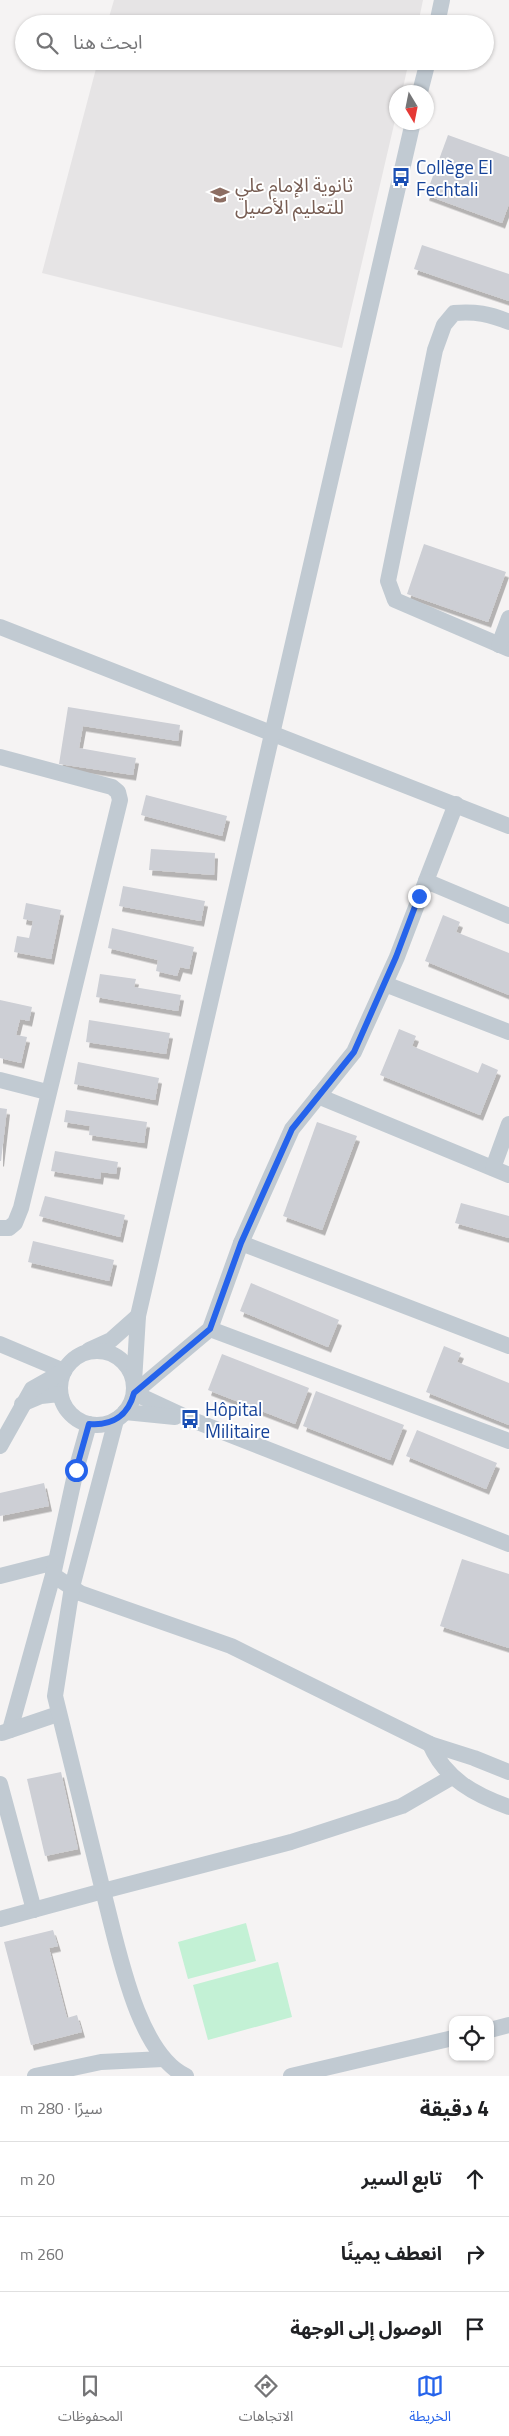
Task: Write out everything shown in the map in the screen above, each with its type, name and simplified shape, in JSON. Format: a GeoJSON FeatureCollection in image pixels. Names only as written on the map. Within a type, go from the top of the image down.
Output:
{"type":"FeatureCollection","features":[{"type":"Feature","properties":{"kind":"street"},"geometry":{"type":"LineString","coordinates":[[438,15],[442,0]]}},
{"type":"Feature","properties":{"kind":"street"},"geometry":{"type":"LineString","coordinates":[[422,85],[426,70]]}},
{"type":"Feature","properties":{"kind":"street"},"geometry":{"type":"LineString","coordinates":[[186,2076],[162,2059],[139,2019],[102,1891],[55,1696],[72,1587],[121,1416],[134,1388],[138,1316],[270,734],[412,130]]}},
{"type":"Feature","properties":{"kind":"street"},"geometry":{"type":"LineString","coordinates":[[509,322],[489,314],[468,312],[454,313],[444,324],[435,350],[388,581],[396,600],[504,647],[509,618]]}},
{"type":"Feature","properties":{"kind":"street"},"geometry":{"type":"LineString","coordinates":[[0,627],[509,826]]}},
{"type":"Feature","properties":{"kind":"street"},"geometry":{"type":"LineString","coordinates":[[0,759],[112,787],[118,792],[120,800],[21,1208],[15,1223],[9,1228],[0,1228]]}},
{"type":"Feature","properties":{"kind":"street"},"geometry":{"type":"LineString","coordinates":[[134,1388],[210,1329],[241,1243],[292,1129],[354,1052],[385,984],[456,804]]}},
{"type":"Feature","properties":{"kind":"street"},"geometry":{"type":"LineString","coordinates":[[426,880],[509,916]]}},
{"type":"Feature","properties":{"kind":"street"},"geometry":{"type":"LineString","coordinates":[[385,984],[509,1032]]}},
{"type":"Feature","properties":{"kind":"street"},"geometry":{"type":"LineString","coordinates":[[0,1080],[48,1092]]}},
{"type":"Feature","properties":{"kind":"street"},"geometry":{"type":"LineString","coordinates":[[318,1096],[509,1175]]}},
{"type":"Feature","properties":{"kind":"street"},"geometry":{"type":"LineString","coordinates":[[493,1168],[509,1124]]}},
{"type":"Feature","properties":{"kind":"street"},"geometry":{"type":"LineString","coordinates":[[241,1243],[509,1346]]}},
{"type":"Feature","properties":{"kind":"street"},"geometry":{"type":"LineString","coordinates":[[61,1397],[61,1380],[69,1364],[84,1353],[111,1340],[138,1316]]}},
{"type":"Feature","properties":{"kind":"street"},"geometry":{"type":"LineString","coordinates":[[210,1329],[509,1441]]}},
{"type":"Feature","properties":{"kind":"street"},"geometry":{"type":"LineString","coordinates":[[0,1344],[64,1371]]}},
{"type":"Feature","properties":{"kind":"street"},"geometry":{"type":"LineString","coordinates":[[84,1353],[103,1350],[120,1358],[127,1365],[134,1388],[190,1419],[509,1544]]}},
{"type":"Feature","properties":{"kind":"street"},"geometry":{"type":"LineString","coordinates":[[0,1446],[32,1389],[64,1371]]}},
{"type":"Feature","properties":{"kind":"street"},"geometry":{"type":"LineString","coordinates":[[22,1404],[51,1394],[58,1394],[71,1414],[89,1424],[98,1425],[121,1416],[190,1419]]}},
{"type":"Feature","properties":{"kind":"street"},"geometry":{"type":"LineString","coordinates":[[5,1732],[54,1569],[76,1470],[89,1424]]}},
{"type":"Feature","properties":{"kind":"street"},"geometry":{"type":"LineString","coordinates":[[54,1569],[80,1593],[231,1646],[430,1744],[474,1758],[509,1772]]}},
{"type":"Feature","properties":{"kind":"street"},"geometry":{"type":"LineString","coordinates":[[0,1576],[54,1569]]}},
{"type":"Feature","properties":{"kind":"street"},"geometry":{"type":"LineString","coordinates":[[5,1732],[58,1714]]}},
{"type":"Feature","properties":{"kind":"street"},"geometry":{"type":"LineString","coordinates":[[430,1744],[437,1759],[452,1777],[480,1797],[509,1807]]}},
{"type":"Feature","properties":{"kind":"street"},"geometry":{"type":"LineString","coordinates":[[0,1919],[291,1842],[402,1806],[452,1777]]}},
{"type":"Feature","properties":{"kind":"street"},"geometry":{"type":"LineString","coordinates":[[0,1784],[34,1910]]}},
{"type":"Feature","properties":{"kind":"street"},"geometry":{"type":"LineString","coordinates":[[494,2029],[509,2026]]}},
{"type":"Feature","properties":{"kind":"street"},"geometry":{"type":"LineString","coordinates":[[291,2076],[449,2039]]}},
{"type":"Feature","properties":{"kind":"street"},"geometry":{"type":"LineString","coordinates":[[35,2076],[101,2062],[162,2059]]}},
{"type":"Feature","properties":{"kind":"shaded area"},"geometry":{"type":"Polygon","coordinates":[[[114,0],[423,0],[420,15],[110,15],[114,0]]]}},
{"type":"Feature","properties":{"kind":"shaded area","name":"ثانوية الإمام علي للتعليم الأصيل"},"geometry":{"type":"Polygon","coordinates":[[[96,70],[407,70],[404,85],[389,85],[389,130],[393,130],[342,348],[42,273],[96,70]]]}},
{"type":"Feature","properties":{"kind":"green space"},"geometry":{"type":"Polygon","coordinates":[[[246,1923],[256,1961],[188,1979],[178,1942],[246,1923]]]}},
{"type":"Feature","properties":{"kind":"green space"},"geometry":{"type":"Polygon","coordinates":[[[278,1962],[292,2017],[208,2040],[193,1985],[278,1962]]]}},
{"type":"Feature","properties":{"kind":"building"},"geometry":{"type":"Polygon","coordinates":[[[448,135],[509,157],[509,204],[502,223],[426,195],[448,135]]]}},
{"type":"Feature","properties":{"kind":"building"},"geometry":{"type":"Polygon","coordinates":[[[422,245],[509,274],[509,301],[414,269],[422,245]]]}},
{"type":"Feature","properties":{"kind":"building"},"geometry":{"type":"Polygon","coordinates":[[[424,544],[506,572],[488,622],[407,594],[424,544]]]}},
{"type":"Feature","properties":{"kind":"building"},"geometry":{"type":"Polygon","coordinates":[[[68,707],[180,725],[178,741],[83,726],[79,748],[136,758],[133,775],[59,764],[68,707]]]}},
{"type":"Feature","properties":{"kind":"building"},"geometry":{"type":"Polygon","coordinates":[[[146,795],[227,816],[222,836],[141,815],[146,795]]]}},
{"type":"Feature","properties":{"kind":"building"},"geometry":{"type":"Polygon","coordinates":[[[151,849],[215,853],[214,875],[149,870],[151,849]]]}},
{"type":"Feature","properties":{"kind":"building"},"geometry":{"type":"Polygon","coordinates":[[[123,886],[205,901],[201,921],[119,906],[123,886]]]}},
{"type":"Feature","properties":{"kind":"building"},"geometry":{"type":"Polygon","coordinates":[[[26,903],[61,910],[51,959],[14,952],[17,936],[29,938],[33,921],[23,919],[26,903]]]}},
{"type":"Feature","properties":{"kind":"building"},"geometry":{"type":"Polygon","coordinates":[[[443,915],[460,922],[456,932],[509,953],[509,995],[425,961],[443,915]]]}},
{"type":"Feature","properties":{"kind":"building"},"geometry":{"type":"Polygon","coordinates":[[[112,928],[194,947],[189,969],[180,967],[177,976],[156,971],[158,960],[108,948],[112,928]]]}},
{"type":"Feature","properties":{"kind":"building"},"geometry":{"type":"Polygon","coordinates":[[[100,974],[136,979],[134,987],[181,995],[178,1011],[96,997],[100,974]]]}},
{"type":"Feature","properties":{"kind":"building"},"geometry":{"type":"Polygon","coordinates":[[[0,1000],[32,1007],[29,1021],[20,1019],[16,1035],[27,1037],[21,1063],[0,1058],[0,1000]]]}},
{"type":"Feature","properties":{"kind":"building"},"geometry":{"type":"Polygon","coordinates":[[[89,1020],[170,1033],[166,1054],[86,1042],[89,1020]]]}},
{"type":"Feature","properties":{"kind":"building"},"geometry":{"type":"Polygon","coordinates":[[[399,1029],[416,1036],[412,1046],[478,1073],[482,1063],[498,1070],[480,1115],[380,1075],[399,1029]]]}},
{"type":"Feature","properties":{"kind":"building"},"geometry":{"type":"Polygon","coordinates":[[[78,1062],[159,1078],[155,1100],[74,1084],[78,1062]]]}},
{"type":"Feature","properties":{"kind":"building"},"geometry":{"type":"Polygon","coordinates":[[[0,1108],[7,1109],[1,1161],[0,1161],[0,1108]]]}},
{"type":"Feature","properties":{"kind":"building"},"geometry":{"type":"Polygon","coordinates":[[[66,1110],[147,1122],[144,1143],[89,1135],[90,1126],[64,1122],[66,1110]]]}},
{"type":"Feature","properties":{"kind":"building"},"geometry":{"type":"Polygon","coordinates":[[[317,1122],[357,1136],[322,1230],[283,1216],[317,1122]]]}},
{"type":"Feature","properties":{"kind":"building"},"geometry":{"type":"Polygon","coordinates":[[[55,1151],[118,1162],[116,1174],[101,1172],[100,1179],[51,1171],[55,1151]]]}},
{"type":"Feature","properties":{"kind":"building"},"geometry":{"type":"Polygon","coordinates":[[[45,1196],[125,1215],[120,1237],[39,1216],[45,1196]]]}},
{"type":"Feature","properties":{"kind":"building"},"geometry":{"type":"Polygon","coordinates":[[[461,1203],[509,1216],[509,1238],[455,1223],[461,1203]]]}},
{"type":"Feature","properties":{"kind":"building"},"geometry":{"type":"Polygon","coordinates":[[[33,1241],[114,1260],[109,1281],[28,1262],[33,1241]]]}},
{"type":"Feature","properties":{"kind":"building"},"geometry":{"type":"Polygon","coordinates":[[[251,1283],[339,1320],[328,1347],[240,1311],[251,1283]]]}},
{"type":"Feature","properties":{"kind":"building"},"geometry":{"type":"Polygon","coordinates":[[[444,1346],[461,1353],[457,1362],[509,1383],[509,1425],[426,1392],[444,1346]]]}},
{"type":"Feature","properties":{"kind":"building"},"geometry":{"type":"Polygon","coordinates":[[[222,1354],[309,1388],[295,1424],[208,1390],[222,1354]]]}},
{"type":"Feature","properties":{"kind":"building"},"geometry":{"type":"Polygon","coordinates":[[[316,1391],[404,1425],[390,1460],[303,1426],[316,1391]]]}},
{"type":"Feature","properties":{"kind":"building"},"geometry":{"type":"Polygon","coordinates":[[[417,1430],[497,1463],[486,1489],[406,1456],[417,1430]]]}},
{"type":"Feature","properties":{"kind":"building"},"geometry":{"type":"Polygon","coordinates":[[[44,1483],[49,1506],[0,1516],[0,1493],[44,1483]]]}},
{"type":"Feature","properties":{"kind":"building"},"geometry":{"type":"Polygon","coordinates":[[[462,1559],[509,1574],[509,1648],[440,1626],[462,1559]]]}},
{"type":"Feature","properties":{"kind":"building"},"geometry":{"type":"Polygon","coordinates":[[[61,1772],[78,1849],[45,1856],[27,1779],[61,1772]]]}},
{"type":"Feature","properties":{"kind":"building"},"geometry":{"type":"Polygon","coordinates":[[[53,1930],[58,1946],[49,1948],[67,2018],[77,2015],[82,2032],[31,2045],[4,1942],[53,1930]]]}},
{"type":"Feature","properties":{"kind":"place","name":"Collège El Fechtali"},"geometry":{"type":"Point","coordinates":[401,177]}},
{"type":"Feature","properties":{"kind":"place","name":"ثانوية الإمام علي للتعليم الأصيل"},"geometry":{"type":"Point","coordinates":[220,195]}},
{"type":"Feature","properties":{"kind":"place","name":"Hôpital Militaire"},"geometry":{"type":"Point","coordinates":[190,1419]}},
{"type":"Feature","properties":{"kind":"route"},"geometry":{"type":"LineString","coordinates":[[76,1470],[89,1424],[107,1424],[116,1420],[126,1412],[134,1393],[210,1329],[241,1243],[292,1129],[354,1052],[396,957],[419,896]]}}]}
